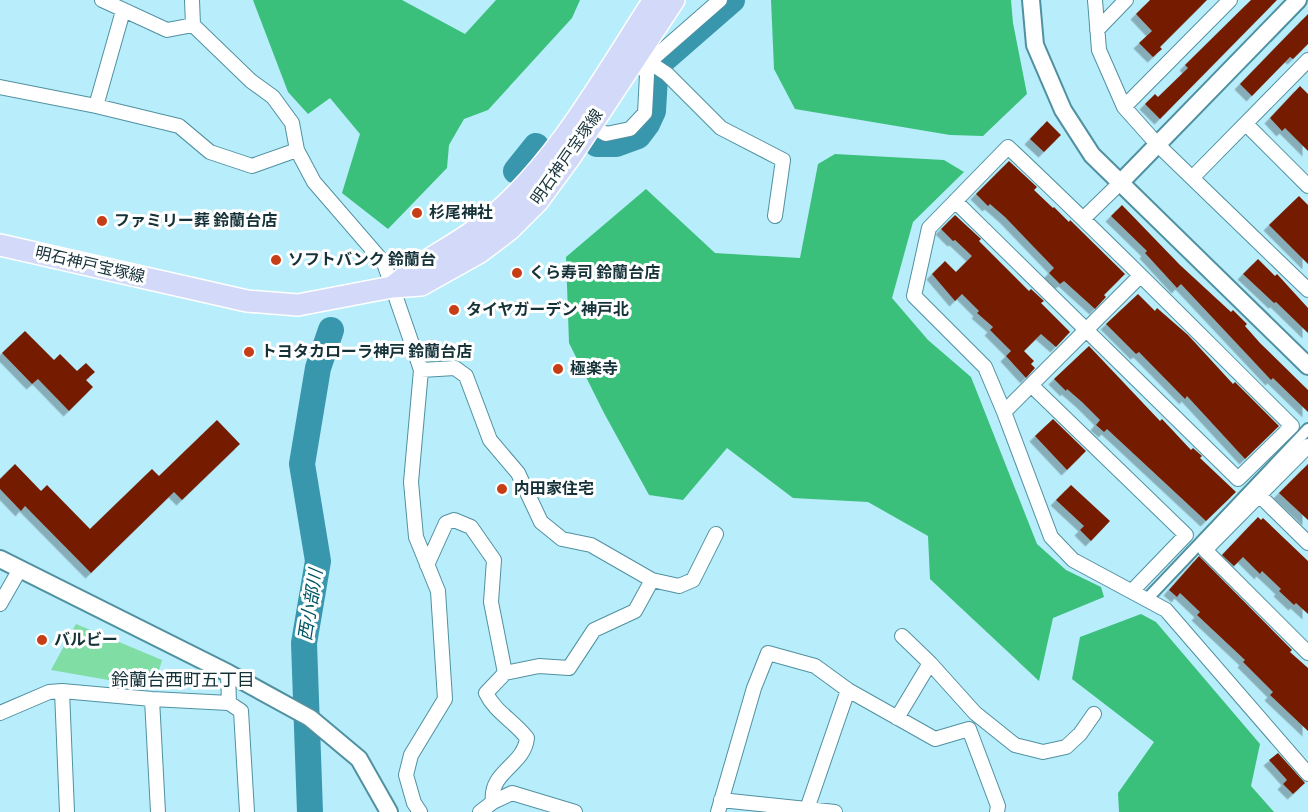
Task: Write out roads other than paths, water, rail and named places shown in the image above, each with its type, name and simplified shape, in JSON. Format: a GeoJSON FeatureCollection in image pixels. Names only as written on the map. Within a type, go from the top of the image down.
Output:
{"type":"FeatureCollection","features":[{"type":"Feature","properties":{"kind":"main road","name":"明石神戸宝塚線"},"geometry":{"type":"LineString","coordinates":[[392,287],[425,262],[460,242],[493,217],[523,188],[556,150],[654,0]]}},
{"type":"Feature","properties":{"kind":"main road","name":"明石神戸宝塚線"},"geometry":{"type":"LineString","coordinates":[[0,245],[247,301],[298,304],[392,287],[421,285],[480,252],[509,230],[538,201],[591,126],[674,0]]}},
{"type":"Feature","properties":{"kind":"street"},"geometry":{"type":"LineString","coordinates":[[102,0],[167,30],[193,25]]}},
{"type":"Feature","properties":{"kind":"street"},"geometry":{"type":"LineString","coordinates":[[192,0],[193,25],[250,81],[273,97],[292,123],[297,150],[314,182],[384,263],[421,370],[411,482],[416,537],[438,591],[445,699],[411,755],[406,775],[414,803],[420,812]]}},
{"type":"Feature","properties":{"kind":"street"},"geometry":{"type":"LineString","coordinates":[[638,54],[656,56],[720,0]]}},
{"type":"Feature","properties":{"kind":"street"},"geometry":{"type":"LineString","coordinates":[[1031,0],[1035,45],[1063,110],[1092,154],[1308,366]]}},
{"type":"Feature","properties":{"kind":"street"},"geometry":{"type":"LineString","coordinates":[[1095,0],[1099,50],[1124,106],[1157,144],[1308,290]]}},
{"type":"Feature","properties":{"kind":"street"},"geometry":{"type":"LineString","coordinates":[[1097,30],[1126,0]]}},
{"type":"Feature","properties":{"kind":"street"},"geometry":{"type":"LineString","coordinates":[[1124,106],[1230,0]]}},
{"type":"Feature","properties":{"kind":"street"},"geometry":{"type":"LineString","coordinates":[[1084,218],[1298,0]]}},
{"type":"Feature","properties":{"kind":"street"},"geometry":{"type":"LineString","coordinates":[[96,106],[123,10]]}},
{"type":"Feature","properties":{"kind":"street"},"geometry":{"type":"LineString","coordinates":[[591,126],[606,134],[630,129],[645,113],[647,75],[638,54]]}},
{"type":"Feature","properties":{"kind":"street"},"geometry":{"type":"LineString","coordinates":[[638,54],[667,74],[721,128],[783,160],[774,216]]}},
{"type":"Feature","properties":{"kind":"street"},"geometry":{"type":"LineString","coordinates":[[1193,177],[1305,68]]}},
{"type":"Feature","properties":{"kind":"street"},"geometry":{"type":"LineString","coordinates":[[0,87],[96,106],[179,126],[210,152],[252,166],[297,150]]}},
{"type":"Feature","properties":{"kind":"street"},"geometry":{"type":"LineString","coordinates":[[1246,124],[1308,186]]}},
{"type":"Feature","properties":{"kind":"street"},"geometry":{"type":"LineString","coordinates":[[955,201],[1238,479],[1292,426],[1084,218],[1008,147],[955,201],[929,228],[914,296],[985,367],[1051,537],[1073,560],[1148,598],[1166,610],[1306,766]]}},
{"type":"Feature","properties":{"kind":"street"},"geometry":{"type":"LineString","coordinates":[[1004,412],[1140,276]]}},
{"type":"Feature","properties":{"kind":"street"},"geometry":{"type":"LineString","coordinates":[[421,370],[455,368],[466,376],[490,441],[518,473],[541,522],[562,539],[591,545],[652,580],[679,586],[693,580],[716,534]]}},
{"type":"Feature","properties":{"kind":"street"},"geometry":{"type":"LineString","coordinates":[[1032,385],[1186,535],[1132,591]]}},
{"type":"Feature","properties":{"kind":"street"},"geometry":{"type":"LineString","coordinates":[[1148,598],[1308,429]]}},
{"type":"Feature","properties":{"kind":"street"},"geometry":{"type":"LineString","coordinates":[[1308,446],[1205,550],[1308,653]]}},
{"type":"Feature","properties":{"kind":"street"},"geometry":{"type":"LineString","coordinates":[[1259,495],[1308,543]]}},
{"type":"Feature","properties":{"kind":"street"},"geometry":{"type":"LineString","coordinates":[[427,565],[446,523],[454,520],[471,527],[494,560],[491,602],[505,673]]}},
{"type":"Feature","properties":{"kind":"street"},"geometry":{"type":"LineString","coordinates":[[0,559],[228,673],[310,718],[359,759],[389,812]]}},
{"type":"Feature","properties":{"kind":"street"},"geometry":{"type":"LineString","coordinates":[[0,604],[20,569]]}},
{"type":"Feature","properties":{"kind":"street"},"geometry":{"type":"LineString","coordinates":[[493,802],[492,791],[500,777],[525,749],[526,738],[518,727],[491,703],[486,693],[505,673],[539,666],[569,668],[594,630],[635,611],[652,580]]}},
{"type":"Feature","properties":{"kind":"street"},"geometry":{"type":"LineString","coordinates":[[902,636],[975,713],[1015,745],[1044,752],[1066,747],[1080,734],[1094,714]]}},
{"type":"Feature","properties":{"kind":"street"},"geometry":{"type":"LineString","coordinates":[[834,812],[719,806],[754,687],[768,653],[815,666],[848,690],[936,739],[969,729],[998,806],[997,812]]}},
{"type":"Feature","properties":{"kind":"street"},"geometry":{"type":"LineString","coordinates":[[897,718],[930,663]]}},
{"type":"Feature","properties":{"kind":"street"},"geometry":{"type":"LineString","coordinates":[[228,673],[230,703]]}},
{"type":"Feature","properties":{"kind":"street"},"geometry":{"type":"LineString","coordinates":[[807,809],[848,690]]}},
{"type":"Feature","properties":{"kind":"street"},"geometry":{"type":"LineString","coordinates":[[0,713],[49,692],[62,691],[230,703],[241,711],[247,812]]}},
{"type":"Feature","properties":{"kind":"street"},"geometry":{"type":"LineString","coordinates":[[62,691],[67,812]]}},
{"type":"Feature","properties":{"kind":"street"},"geometry":{"type":"LineString","coordinates":[[152,699],[158,812]]}},
{"type":"Feature","properties":{"kind":"street"},"geometry":{"type":"LineString","coordinates":[[480,812],[493,802],[512,793],[575,812]]}},
{"type":"Feature","properties":{"kind":"waterway","name":"西小部川"},"geometry":{"type":"LineString","coordinates":[[597,144],[616,144],[638,136],[653,111],[655,77],[662,61],[732,0]]}},
{"type":"Feature","properties":{"kind":"waterway","name":"西小部川"},"geometry":{"type":"LineString","coordinates":[[516,171],[536,146]]}},
{"type":"Feature","properties":{"kind":"waterway","name":"西小部川"},"geometry":{"type":"LineString","coordinates":[[310,812],[304,643],[318,561],[302,464],[318,368],[331,330]]}},
{"type":"Feature","properties":{"kind":"place","name":"杉尾神社"},"geometry":{"type":"Point","coordinates":[417,213]}},
{"type":"Feature","properties":{"kind":"place","name":"ファミリー葬 鈴蘭台店"},"geometry":{"type":"Point","coordinates":[102,221]}},
{"type":"Feature","properties":{"kind":"place","name":"ソフトバンク 鈴蘭台"},"geometry":{"type":"Point","coordinates":[276,260]}},
{"type":"Feature","properties":{"kind":"place","name":"くら寿司 鈴蘭台店"},"geometry":{"type":"Point","coordinates":[517,273]}},
{"type":"Feature","properties":{"kind":"place","name":"タイヤガーデン 神戸北"},"geometry":{"type":"Point","coordinates":[454,310]}},
{"type":"Feature","properties":{"kind":"place","name":"トヨタカローラ神戸 鈴蘭台店"},"geometry":{"type":"Point","coordinates":[249,352]}},
{"type":"Feature","properties":{"kind":"place","name":"極楽寺"},"geometry":{"type":"Point","coordinates":[558,369]}},
{"type":"Feature","properties":{"kind":"place","name":"内田家住宅"},"geometry":{"type":"Point","coordinates":[502,489]}},
{"type":"Feature","properties":{"kind":"place","name":"バルビー"},"geometry":{"type":"Point","coordinates":[42,640]}},
{"type":"Feature","properties":{"kind":"district","name":"鈴蘭台西町五丁目"},"geometry":{"type":"Point","coordinates":[183,680]}}]}
